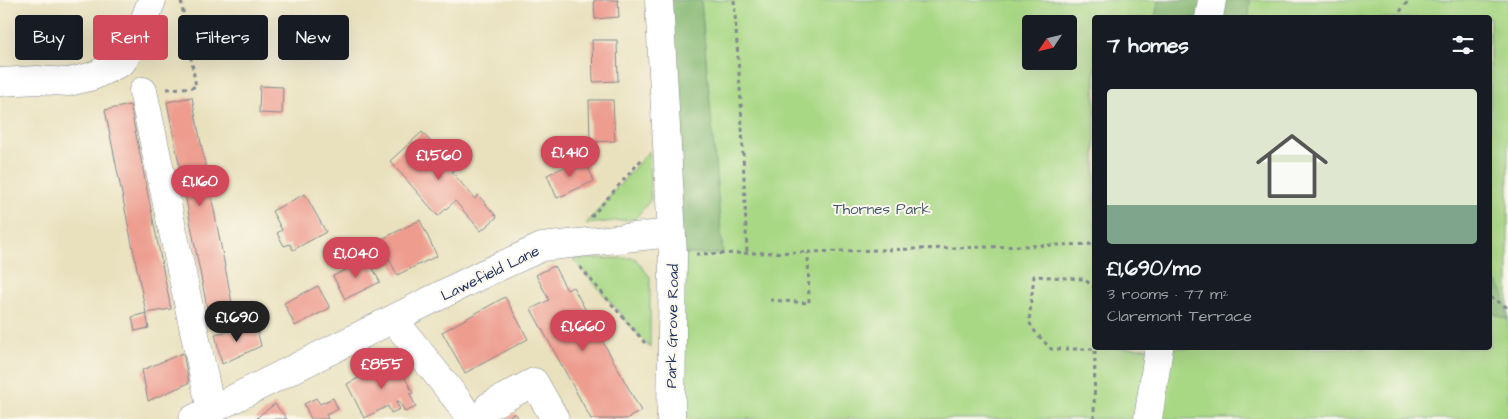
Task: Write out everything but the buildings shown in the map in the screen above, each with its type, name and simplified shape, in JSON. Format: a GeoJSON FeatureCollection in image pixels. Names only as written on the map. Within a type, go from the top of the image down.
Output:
{"type":"FeatureCollection","features":[{"type":"Feature","properties":{"kind":"street"},"geometry":{"type":"LineString","coordinates":[[0,82],[37,80],[69,82],[94,76],[122,62],[138,37],[152,0]]}},
{"type":"Feature","properties":{"kind":"street"},"geometry":{"type":"LineString","coordinates":[[659,0],[672,243]]}},
{"type":"Feature","properties":{"kind":"street"},"geometry":{"type":"LineString","coordinates":[[1210,15],[1212,0]]}},
{"type":"Feature","properties":{"kind":"street"},"geometry":{"type":"LineString","coordinates":[[142,91],[206,415]]}},
{"type":"Feature","properties":{"kind":"street","name":"Lawefield Lane"},"geometry":{"type":"LineString","coordinates":[[206,415],[542,246],[672,243]]}},
{"type":"Feature","properties":{"kind":"street","name":"Park Grove Road"},"geometry":{"type":"LineString","coordinates":[[671,419],[672,243]]}},
{"type":"Feature","properties":{"kind":"street"},"geometry":{"type":"LineString","coordinates":[[394,320],[459,402],[480,413],[534,382],[555,419]]}},
{"type":"Feature","properties":{"kind":"street"},"geometry":{"type":"LineString","coordinates":[[1148,419],[1159,350]]}},
{"type":"Feature","properties":{"kind":"path"},"geometry":{"type":"LineString","coordinates":[[734,0],[741,102],[747,254]]}},
{"type":"Feature","properties":{"kind":"path"},"geometry":{"type":"LineString","coordinates":[[1397,15],[1409,0]]}},
{"type":"Feature","properties":{"kind":"path"},"geometry":{"type":"LineString","coordinates":[[666,131],[564,244],[672,372]]}},
{"type":"Feature","properties":{"kind":"path"},"geometry":{"type":"LineString","coordinates":[[672,243],[747,254],[1092,244]]}},
{"type":"Feature","properties":{"kind":"path"},"geometry":{"type":"LineString","coordinates":[[770,300],[809,303],[808,252]]}},
{"type":"Feature","properties":{"kind":"path"},"geometry":{"type":"LineString","coordinates":[[1092,286],[1084,279],[1034,276],[1029,322],[1036,333],[1051,349],[1092,348]]}},
{"type":"Feature","properties":{"kind":"path"},"geometry":{"type":"LineString","coordinates":[[1492,298],[1508,308]]}},
{"type":"Feature","properties":{"kind":"path"},"geometry":{"type":"LineString","coordinates":[[1094,419],[1095,350]]}},
{"type":"Feature","properties":{"kind":"green space","name":"Thornes Park"},"geometry":{"type":"Polygon","coordinates":[[[659,0],[1508,0],[1508,419],[671,419],[659,0]]]}},
{"type":"Feature","properties":{"kind":"green space"},"geometry":{"type":"Polygon","coordinates":[[[659,0],[701,0],[723,254],[673,254],[659,0]]]}},
{"type":"Feature","properties":{"kind":"green space"},"geometry":{"type":"Polygon","coordinates":[[[1158,0],[1250,0],[1249,15],[1156,15],[1158,0]]]}},
{"type":"Feature","properties":{"kind":"green space"},"geometry":{"type":"Polygon","coordinates":[[[649,151],[651,199],[635,219],[586,224],[649,151]]]}},
{"type":"Feature","properties":{"kind":"green space"},"geometry":{"type":"Polygon","coordinates":[[[635,258],[650,277],[650,348],[573,259],[635,258]]]}},
{"type":"Feature","properties":{"kind":"green space"},"geometry":{"type":"Polygon","coordinates":[[[1492,276],[1503,290],[1508,320],[1492,313],[1492,276]]]}}]}
